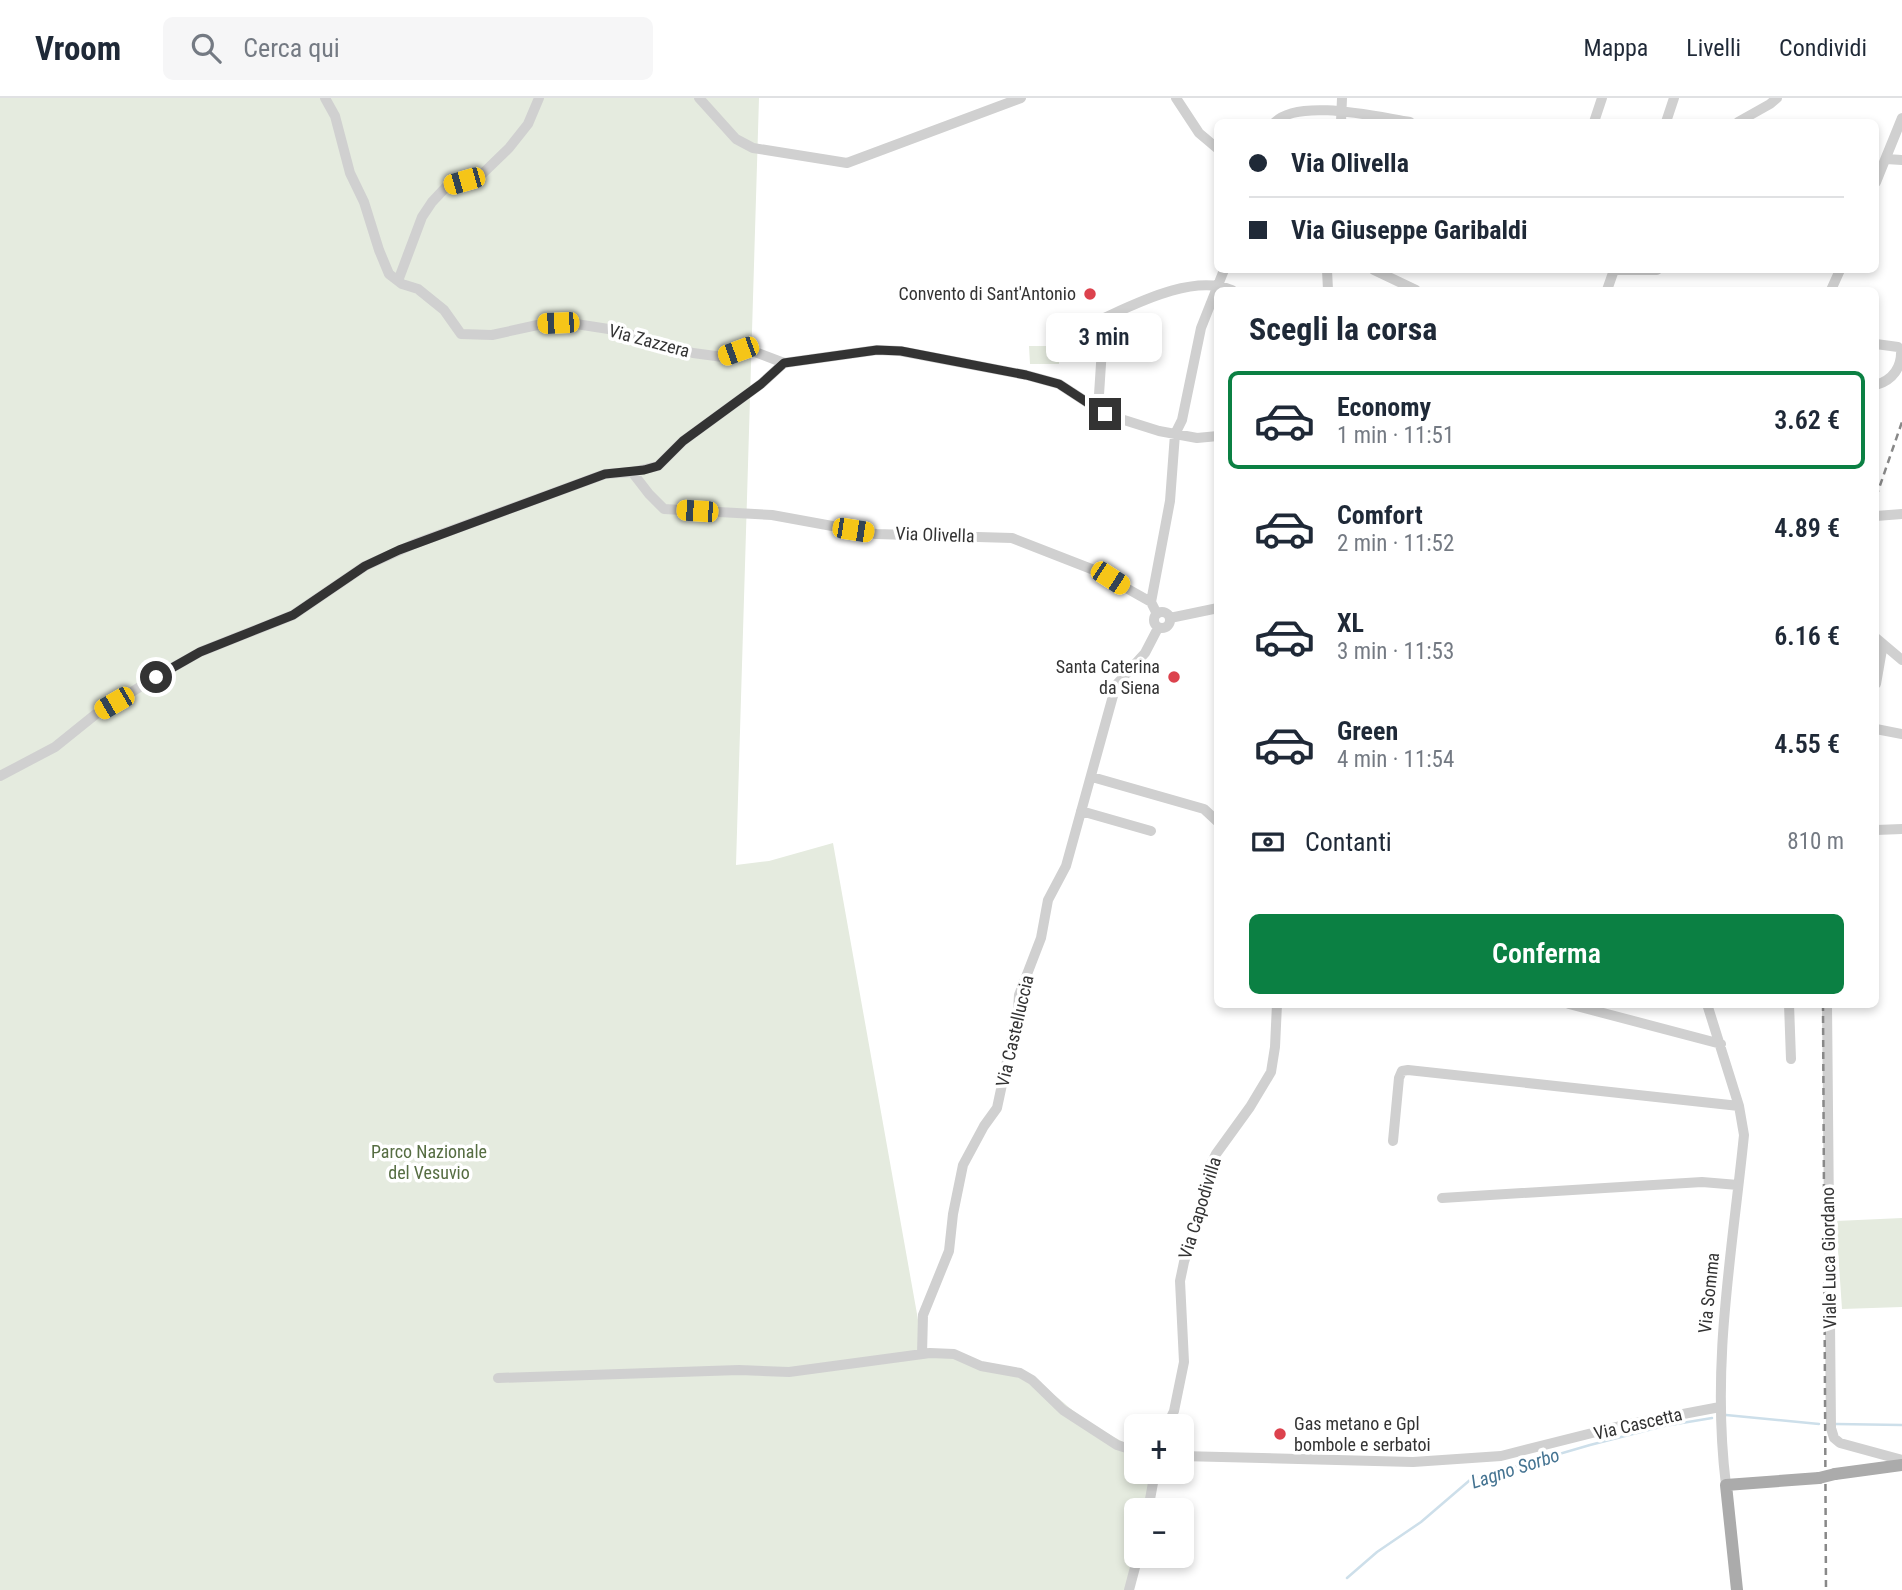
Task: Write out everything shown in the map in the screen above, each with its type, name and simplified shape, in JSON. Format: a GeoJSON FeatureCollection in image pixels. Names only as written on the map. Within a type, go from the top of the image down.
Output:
{"type":"FeatureCollection","features":[{"type":"Feature","properties":{"kind":"main road"},"geometry":{"type":"LineString","coordinates":[[1726,1485],[1819,1478],[1902,1462]]}},
{"type":"Feature","properties":{"kind":"main road","name":"Via Somma"},"geometry":{"type":"LineString","coordinates":[[1726,1485],[1737,1590]]}},
{"type":"Feature","properties":{"kind":"street"},"geometry":{"type":"LineString","coordinates":[[325,98],[335,116],[350,173],[364,202],[379,250],[389,274],[397,281],[422,218],[432,202],[447,186],[478,178],[509,148],[528,124],[539,98]]}},
{"type":"Feature","properties":{"kind":"street"},"geometry":{"type":"LineString","coordinates":[[699,98],[743,144],[753,148],[847,163],[1021,98]]}},
{"type":"Feature","properties":{"kind":"street"},"geometry":{"type":"LineString","coordinates":[[1176,98],[1199,133],[1214,146]]}},
{"type":"Feature","properties":{"kind":"street"},"geometry":{"type":"LineString","coordinates":[[1341,119],[1342,98]]}},
{"type":"Feature","properties":{"kind":"street"},"geometry":{"type":"LineString","coordinates":[[1595,119],[1602,98]]}},
{"type":"Feature","properties":{"kind":"street"},"geometry":{"type":"LineString","coordinates":[[1667,119],[1674,98]]}},
{"type":"Feature","properties":{"kind":"street"},"geometry":{"type":"LineString","coordinates":[[1743,119],[1777,98]]}},
{"type":"Feature","properties":{"kind":"street"},"geometry":{"type":"LineString","coordinates":[[1279,119],[1298,111],[1341,110],[1393,119]]}},
{"type":"Feature","properties":{"kind":"street"},"geometry":{"type":"LineString","coordinates":[[1879,175],[1902,118]]}},
{"type":"Feature","properties":{"kind":"street"},"geometry":{"type":"LineString","coordinates":[[1886,159],[1902,160]]}},
{"type":"Feature","properties":{"kind":"street"},"geometry":{"type":"LineString","coordinates":[[1219,285],[1223,273]]}},
{"type":"Feature","properties":{"kind":"street"},"geometry":{"type":"LineString","coordinates":[[1380,273],[1410,287]]}},
{"type":"Feature","properties":{"kind":"street","name":"Via Zazzera"},"geometry":{"type":"LineString","coordinates":[[397,281],[418,289],[444,310],[461,334],[492,335],[542,324],[576,324],[615,330],[694,353],[723,357],[750,350],[784,363]]}},
{"type":"Feature","properties":{"kind":"street"},"geometry":{"type":"LineString","coordinates":[[1098,410],[1104,318],[1144,300],[1189,288],[1208,284],[1224,287]]}},
{"type":"Feature","properties":{"kind":"street"},"geometry":{"type":"LineString","coordinates":[[1157,614],[1151,602],[1170,501],[1175,434],[1182,419],[1199,335],[1214,298]]}},
{"type":"Feature","properties":{"kind":"street"},"geometry":{"type":"LineString","coordinates":[[1070,334],[1104,331]]}},
{"type":"Feature","properties":{"kind":"street"},"geometry":{"type":"LineString","coordinates":[[1879,344],[1898,347],[1902,354],[1900,366],[1894,375],[1879,382]]}},
{"type":"Feature","properties":{"kind":"street"},"geometry":{"type":"LineString","coordinates":[[0,776],[55,747],[96,714],[189,658],[293,615],[365,566],[399,550],[605,474],[658,466],[683,441],[761,384],[784,363],[877,350],[901,351],[1059,384],[1098,410],[1141,426],[1175,434],[1214,437]]}},
{"type":"Feature","properties":{"kind":"street","name":"Via Olivella"},"geometry":{"type":"LineString","coordinates":[[632,472],[664,509],[772,515],[876,534],[1012,538],[1094,570],[1151,602]]}},
{"type":"Feature","properties":{"kind":"street"},"geometry":{"type":"LineString","coordinates":[[1879,516],[1902,514]]}},
{"type":"Feature","properties":{"kind":"street"},"geometry":{"type":"LineString","coordinates":[[1170,618],[1214,609]]}},
{"type":"Feature","properties":{"kind":"street"},"geometry":{"type":"LineString","coordinates":[[1165,612],[1170,618],[1166,628],[1158,628],[1153,620],[1157,614],[1165,612]]}},
{"type":"Feature","properties":{"kind":"street","name":"Via Castelluccia"},"geometry":{"type":"LineString","coordinates":[[922,1354],[923,1315],[949,1251],[963,1165],[997,1108],[1019,995],[1041,937],[1048,900],[1066,866],[1116,685],[1132,669],[1158,628]]}},
{"type":"Feature","properties":{"kind":"street"},"geometry":{"type":"LineString","coordinates":[[1879,641],[1902,660]]}},
{"type":"Feature","properties":{"kind":"street"},"geometry":{"type":"LineString","coordinates":[[1879,730],[1902,734]]}},
{"type":"Feature","properties":{"kind":"street"},"geometry":{"type":"LineString","coordinates":[[1092,777],[1203,809],[1214,819]]}},
{"type":"Feature","properties":{"kind":"street"},"geometry":{"type":"LineString","coordinates":[[1082,811],[1151,831]]}},
{"type":"Feature","properties":{"kind":"street"},"geometry":{"type":"LineString","coordinates":[[1879,830],[1902,829]]}},
{"type":"Feature","properties":{"kind":"street","name":"Via Capodivilla"},"geometry":{"type":"LineString","coordinates":[[1172,1414],[1184,1362],[1180,1281],[1184,1262],[1204,1200],[1210,1166],[1271,1072],[1277,1008]]}},
{"type":"Feature","properties":{"kind":"street"},"geometry":{"type":"LineString","coordinates":[[1584,1008],[1721,1044]]}},
{"type":"Feature","properties":{"kind":"street","name":"Via Somma"},"geometry":{"type":"LineString","coordinates":[[1708,1008],[1740,1106],[1744,1135],[1722,1321],[1720,1407],[1726,1485]]}},
{"type":"Feature","properties":{"kind":"street"},"geometry":{"type":"LineString","coordinates":[[1789,1008],[1791,1059]]}},
{"type":"Feature","properties":{"kind":"street","name":"Viale Luca Giordano"},"geometry":{"type":"LineString","coordinates":[[1827,1008],[1831,1428],[1834,1438],[1840,1443],[1902,1462]]}},
{"type":"Feature","properties":{"kind":"street"},"geometry":{"type":"LineString","coordinates":[[1393,1141],[1399,1078],[1402,1071],[1408,1070],[1740,1106]]}},
{"type":"Feature","properties":{"kind":"street"},"geometry":{"type":"LineString","coordinates":[[1442,1198],[1702,1182],[1738,1185]]}},
{"type":"Feature","properties":{"kind":"street"},"geometry":{"type":"LineString","coordinates":[[498,1378],[726,1370],[789,1372],[922,1354],[954,1354],[981,1366],[1020,1373],[1032,1380],[1063,1410],[1124,1447]]}},
{"type":"Feature","properties":{"kind":"street","name":"Via Cascetta"},"geometry":{"type":"LineString","coordinates":[[1194,1456],[1413,1462],[1501,1456],[1620,1426],[1720,1407]]}},
{"type":"Feature","properties":{"kind":"street"},"geometry":{"type":"LineString","coordinates":[[1129,1590],[1135,1568]]}},
{"type":"Feature","properties":{"kind":"green space","name":"Parco Nazionale del Vesuvio"},"geometry":{"type":"Polygon","coordinates":[[[0,98],[759,98],[736,865],[769,861],[833,843],[922,1342],[927,1348],[974,1360],[1042,1388],[1097,1427],[1124,1442],[1124,1484],[1157,1484],[1154,1498],[1124,1498],[1124,1568],[1135,1568],[1132,1590],[0,1590],[0,98]]]}},
{"type":"Feature","properties":{"kind":"green space"},"geometry":{"type":"Polygon","coordinates":[[[1029,346],[1059,346],[1059,364],[1030,364],[1029,346]]]}},
{"type":"Feature","properties":{"kind":"green space"},"geometry":{"type":"Polygon","coordinates":[[[1902,1218],[1902,1307],[1842,1309],[1836,1221],[1902,1218]]]}},
{"type":"Feature","properties":{"kind":"waterway","name":"Lagno Sorbo"},"geometry":{"type":"LineString","coordinates":[[1726,1415],[1819,1424]]}},
{"type":"Feature","properties":{"kind":"waterway","name":"Lagno Sorbo"},"geometry":{"type":"LineString","coordinates":[[1347,1578],[1377,1552],[1421,1522],[1470,1480],[1664,1426],[1712,1418]]}},
{"type":"Feature","properties":{"kind":"waterway","name":"Lagno Sorbo"},"geometry":{"type":"LineString","coordinates":[[1836,1424],[1902,1425]]}},
{"type":"Feature","properties":{"kind":"railway"},"geometry":{"type":"LineString","coordinates":[[1879,488],[1902,422]]}},
{"type":"Feature","properties":{"kind":"railway"},"geometry":{"type":"LineString","coordinates":[[1823,1008],[1826,1590]]}},
{"type":"Feature","properties":{"kind":"place","name":"Convento di Sant'Antonio"},"geometry":{"type":"Point","coordinates":[1090,294]}},
{"type":"Feature","properties":{"kind":"place","name":"Santa Caterina da Siena"},"geometry":{"type":"Point","coordinates":[1174,677]}},
{"type":"Feature","properties":{"kind":"place","name":"Gas metano e Gpl bombole e serbatoi"},"geometry":{"type":"Point","coordinates":[1280,1434]}},
{"type":"Feature","properties":{"kind":"route"},"geometry":{"type":"LineString","coordinates":[[156,677],[200,652],[293,615],[365,566],[399,550],[605,474],[658,466],[683,441],[761,384],[784,363],[877,350],[901,351],[1059,384],[1105,414]]}}]}
